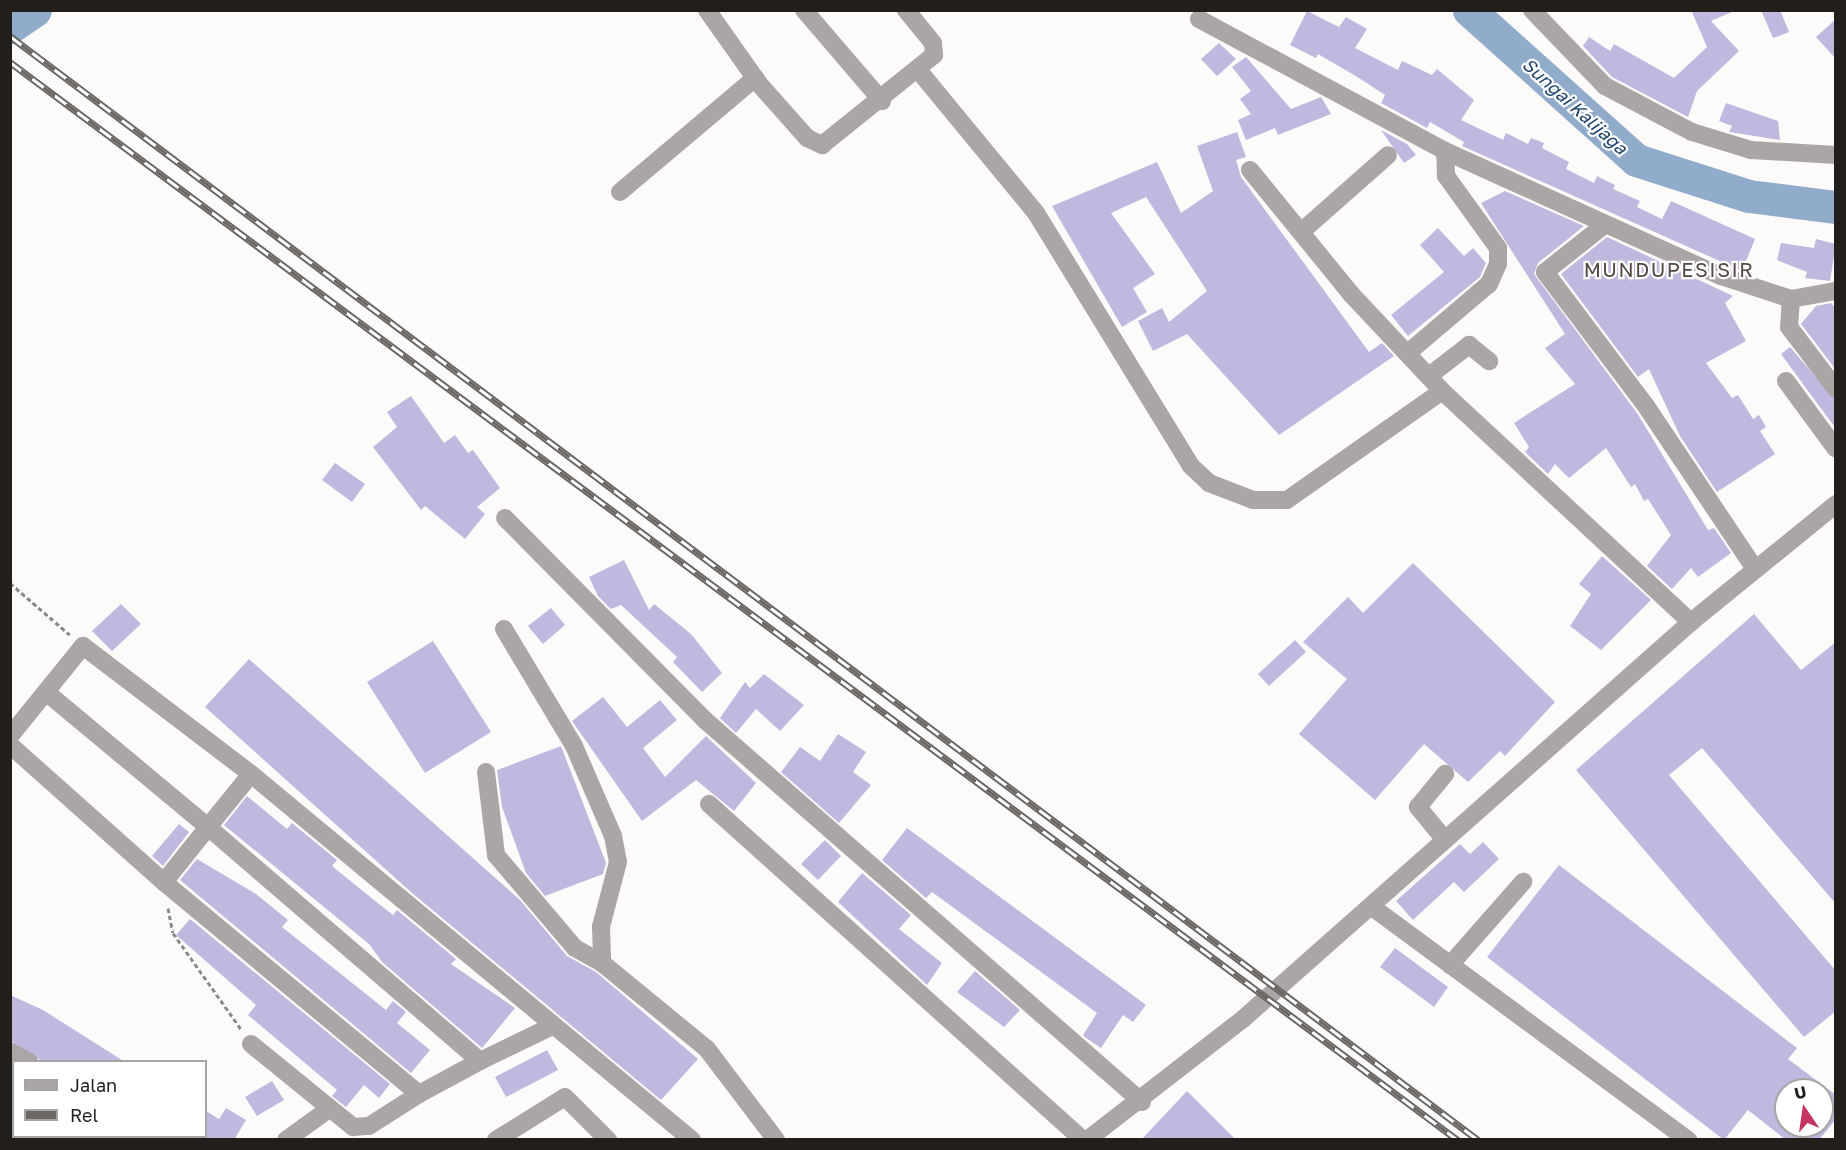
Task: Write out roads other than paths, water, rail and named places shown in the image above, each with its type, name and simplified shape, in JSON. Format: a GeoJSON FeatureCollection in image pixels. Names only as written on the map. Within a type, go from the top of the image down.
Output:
{"type":"FeatureCollection","features":[{"type":"Feature","properties":{"kind":"street"},"geometry":{"type":"LineString","coordinates":[[707,10],[754,78],[818,145],[831,142],[919,71],[936,48],[906,10]]}},
{"type":"Feature","properties":{"kind":"street"},"geometry":{"type":"LineString","coordinates":[[804,10],[882,101]]}},
{"type":"Feature","properties":{"kind":"street"},"geometry":{"type":"LineString","coordinates":[[1532,10],[1605,86],[1692,132],[1759,152],[1836,155]]}},
{"type":"Feature","properties":{"kind":"street"},"geometry":{"type":"LineString","coordinates":[[1199,19],[1445,151],[1604,226],[1791,299],[1836,291]]}},
{"type":"Feature","properties":{"kind":"street"},"geometry":{"type":"LineString","coordinates":[[919,71],[1036,213],[1191,466],[1209,483],[1247,498],[1287,500],[1442,391]]}},
{"type":"Feature","properties":{"kind":"street"},"geometry":{"type":"LineString","coordinates":[[620,192],[754,78]]}},
{"type":"Feature","properties":{"kind":"street"},"geometry":{"type":"LineString","coordinates":[[1408,351],[1489,284],[1498,264],[1498,248],[1446,176],[1445,151]]}},
{"type":"Feature","properties":{"kind":"street"},"geometry":{"type":"LineString","coordinates":[[1301,232],[1388,154]]}},
{"type":"Feature","properties":{"kind":"street"},"geometry":{"type":"LineString","coordinates":[[1250,170],[1301,232],[1442,391],[1691,622]]}},
{"type":"Feature","properties":{"kind":"street"},"geometry":{"type":"LineString","coordinates":[[1604,226],[1545,272],[1646,406],[1755,569]]}},
{"type":"Feature","properties":{"kind":"street"},"geometry":{"type":"LineString","coordinates":[[1791,299],[1789,327],[1836,389]]}},
{"type":"Feature","properties":{"kind":"street"},"geometry":{"type":"LineString","coordinates":[[1429,376],[1473,344],[1489,361]]}},
{"type":"Feature","properties":{"kind":"street"},"geometry":{"type":"LineString","coordinates":[[1786,381],[1836,449]]}},
{"type":"Feature","properties":{"kind":"street"},"geometry":{"type":"LineString","coordinates":[[709,804],[1085,1140],[1142,1102],[1372,907],[1691,622],[1836,504]]}},
{"type":"Feature","properties":{"kind":"street"},"geometry":{"type":"LineString","coordinates":[[505,518],[706,721],[1142,1102]]}},
{"type":"Feature","properties":{"kind":"street"},"geometry":{"type":"LineString","coordinates":[[504,629],[574,746],[613,836],[618,862],[600,927],[602,963]]}},
{"type":"Feature","properties":{"kind":"street"},"geometry":{"type":"LineString","coordinates":[[10,736],[83,646],[251,774],[692,1140]]}},
{"type":"Feature","properties":{"kind":"street"},"geometry":{"type":"LineString","coordinates":[[46,692],[208,827],[480,1061]]}},
{"type":"Feature","properties":{"kind":"street"},"geometry":{"type":"LineString","coordinates":[[10,745],[164,882],[420,1094]]}},
{"type":"Feature","properties":{"kind":"street"},"geometry":{"type":"LineString","coordinates":[[486,772],[496,855],[575,948],[602,963],[707,1049],[776,1140]]}},
{"type":"Feature","properties":{"kind":"street"},"geometry":{"type":"LineString","coordinates":[[164,882],[251,774]]}},
{"type":"Feature","properties":{"kind":"street"},"geometry":{"type":"LineString","coordinates":[[1445,774],[1418,807],[1445,840]]}},
{"type":"Feature","properties":{"kind":"street"},"geometry":{"type":"LineString","coordinates":[[1450,965],[1523,882]]}},
{"type":"Feature","properties":{"kind":"street"},"geometry":{"type":"LineString","coordinates":[[1372,907],[1688,1140]]}},
{"type":"Feature","properties":{"kind":"street"},"geometry":{"type":"LineString","coordinates":[[251,1044],[329,1109],[362,1128],[480,1061],[552,1026]]}},
{"type":"Feature","properties":{"kind":"street"},"geometry":{"type":"LineString","coordinates":[[10,1051],[26,1060]]}},
{"type":"Feature","properties":{"kind":"street"},"geometry":{"type":"LineString","coordinates":[[496,1140],[565,1097],[608,1140]]}},
{"type":"Feature","properties":{"kind":"street"},"geometry":{"type":"LineString","coordinates":[[286,1140],[307,1134],[329,1109]]}},
{"type":"Feature","properties":{"kind":"waterway","name":"Sungai Kalijaga"},"geometry":{"type":"LineString","coordinates":[[10,27],[35,10]]}},
{"type":"Feature","properties":{"kind":"waterway","name":"Sungai Kalijaga"},"geometry":{"type":"LineString","coordinates":[[1469,10],[1636,160],[1749,196],[1836,207]]}},
{"type":"Feature","properties":{"kind":"railway"},"geometry":{"type":"LineString","coordinates":[[10,36],[1478,1140]]}},
{"type":"Feature","properties":{"kind":"railway"},"geometry":{"type":"LineString","coordinates":[[10,62],[1458,1140]]}},
{"type":"Feature","properties":{"kind":"district","name":"MUNDUPESISIR"},"geometry":{"type":"Point","coordinates":[1669,269]}}]}
